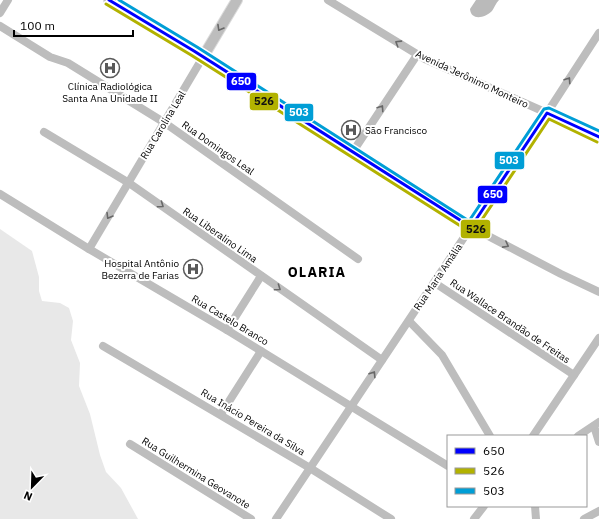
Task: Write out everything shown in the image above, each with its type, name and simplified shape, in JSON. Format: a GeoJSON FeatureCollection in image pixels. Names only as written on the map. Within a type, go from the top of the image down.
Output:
{"type":"FeatureCollection","features":[{"type":"Feature","properties":{"kind":"main road"},"geometry":{"type":"LineString","coordinates":[[109,0],[203,57],[352,153],[471,227]]}},
{"type":"Feature","properties":{"kind":"main road","name":"Rua Carolina Leal"},"geometry":{"type":"LineString","coordinates":[[203,57],[237,0]]}},
{"type":"Feature","properties":{"kind":"main road","name":"Avenida Jerônimo Monteiro"},"geometry":{"type":"LineString","coordinates":[[547,113],[599,137]]}},
{"type":"Feature","properties":{"kind":"main road","name":"Rua Maria Amália"},"geometry":{"type":"LineString","coordinates":[[471,227],[547,113]]}},
{"type":"Feature","properties":{"kind":"street"},"geometry":{"type":"LineString","coordinates":[[0,13],[8,0]]}},
{"type":"Feature","properties":{"kind":"street","name":"Avenida Jerônimo Monteiro"},"geometry":{"type":"LineString","coordinates":[[328,0],[417,55],[547,113]]}},
{"type":"Feature","properties":{"kind":"street","name":"Rua Domingos Leal"},"geometry":{"type":"LineString","coordinates":[[0,26],[50,57],[68,63],[165,123],[358,259]]}},
{"type":"Feature","properties":{"kind":"street","name":"Rua Maria Amália"},"geometry":{"type":"LineString","coordinates":[[547,113],[599,33]]}},
{"type":"Feature","properties":{"kind":"street"},"geometry":{"type":"LineString","coordinates":[[352,153],[417,55]]}},
{"type":"Feature","properties":{"kind":"street","name":"Rua Carolina Leal"},"geometry":{"type":"LineString","coordinates":[[89,249],[203,57]]}},
{"type":"Feature","properties":{"kind":"street","name":"Rua Liberalino Lima"},"geometry":{"type":"LineString","coordinates":[[44,132],[129,183],[382,360]]}},
{"type":"Feature","properties":{"kind":"street","name":"Rua Castelo Branco"},"geometry":{"type":"LineString","coordinates":[[0,194],[89,249],[227,330],[447,465]]}},
{"type":"Feature","properties":{"kind":"street"},"geometry":{"type":"LineString","coordinates":[[471,227],[599,292]]}},
{"type":"Feature","properties":{"kind":"street","name":"Rua Maria Amália"},"geometry":{"type":"LineString","coordinates":[[276,519],[471,227]]}},
{"type":"Feature","properties":{"kind":"street"},"geometry":{"type":"LineString","coordinates":[[227,330],[261,276]]}},
{"type":"Feature","properties":{"kind":"street","name":"Rua Wallace Brandão de Freitas"},"geometry":{"type":"LineString","coordinates":[[435,282],[574,376]]}},
{"type":"Feature","properties":{"kind":"street"},"geometry":{"type":"LineString","coordinates":[[409,321],[442,355],[489,435]]}},
{"type":"Feature","properties":{"kind":"street"},"geometry":{"type":"LineString","coordinates":[[534,435],[599,338]]}},
{"type":"Feature","properties":{"kind":"street","name":"Rua Inácio Pereira da Silva"},"geometry":{"type":"LineString","coordinates":[[103,346],[310,468],[391,519]]}},
{"type":"Feature","properties":{"kind":"street"},"geometry":{"type":"LineString","coordinates":[[220,414],[261,351]]}},
{"type":"Feature","properties":{"kind":"street"},"geometry":{"type":"LineString","coordinates":[[580,435],[596,424],[599,442]]}},
{"type":"Feature","properties":{"kind":"street","name":"Rua Guilhermina Geovanote"},"geometry":{"type":"LineString","coordinates":[[130,444],[251,519]]}},
{"type":"Feature","properties":{"kind":"street"},"geometry":{"type":"LineString","coordinates":[[474,519],[483,507]]}},
{"type":"Feature","properties":{"kind":"street"},"geometry":{"type":"LineString","coordinates":[[535,507],[536,519]]}},
{"type":"Feature","properties":{"kind":"street"},"geometry":{"type":"LineString","coordinates":[[584,519],[599,511]]}},
{"type":"Feature","properties":{"kind":"shaded area"},"geometry":{"type":"Polygon","coordinates":[[[476,0],[499,0],[492,11],[482,17],[476,17],[471,13],[470,9],[476,0]]]}},
{"type":"Feature","properties":{"kind":"shaded area"},"geometry":{"type":"Polygon","coordinates":[[[0,229],[32,251],[39,277],[39,291],[42,301],[60,303],[69,308],[73,321],[71,340],[80,363],[79,386],[90,414],[100,455],[106,472],[121,488],[138,519],[0,519],[0,229]]]}},
{"type":"Feature","properties":{"kind":"transit line","name":"650"},"geometry":{"type":"LineString","coordinates":[[109,0],[194,51],[471,227],[547,113],[599,137]]}},
{"type":"Feature","properties":{"kind":"transit line","name":"503"},"geometry":{"type":"LineString","coordinates":[[119,0],[197,47],[469,221],[544,109],[549,108],[599,131]]}},
{"type":"Feature","properties":{"kind":"transit line","name":"526"},"geometry":{"type":"LineString","coordinates":[[106,4],[191,55],[470,232],[475,230],[549,119],[597,142]]}},
{"type":"Feature","properties":{"kind":"place","name":"Clínica Radiológica Santa Ana Unidade II"},"geometry":{"type":"Point","coordinates":[110,68]}},
{"type":"Feature","properties":{"kind":"place","name":"São Francisco"},"geometry":{"type":"Point","coordinates":[351,130]}},
{"type":"Feature","properties":{"kind":"place","name":"Hospital Antônio Bezerra de Farias"},"geometry":{"type":"Point","coordinates":[193,269]}},
{"type":"Feature","properties":{"kind":"district","name":"OLARIA"},"geometry":{"type":"Point","coordinates":[317,272]}}]}
